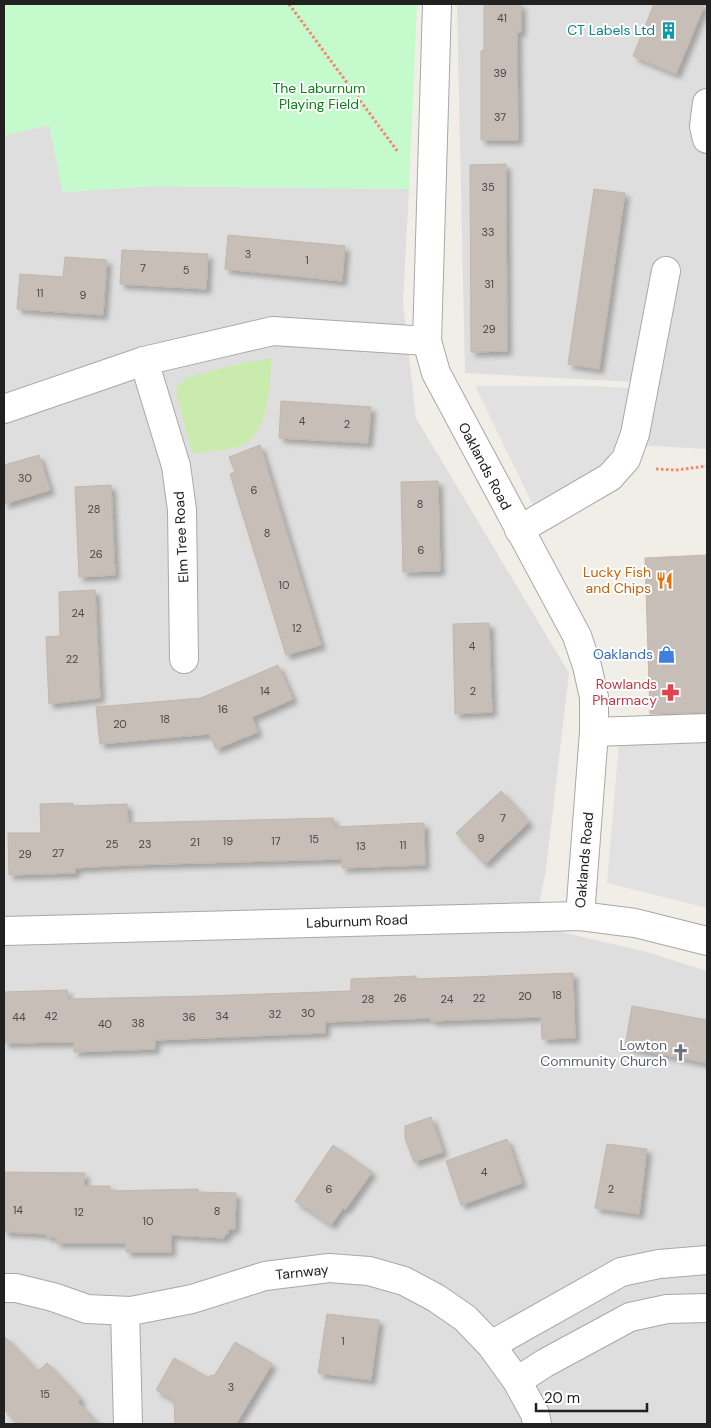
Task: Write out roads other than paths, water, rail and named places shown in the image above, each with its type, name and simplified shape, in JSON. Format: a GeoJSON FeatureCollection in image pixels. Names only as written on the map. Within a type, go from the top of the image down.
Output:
{"type":"FeatureCollection","features":[{"type":"Feature","properties":{"kind":"street","name":"Oaklands Road"},"geometry":{"type":"LineString","coordinates":[[437,4],[427,341],[436,373],[577,636],[587,666],[594,697],[594,732],[580,916]]}},
{"type":"Feature","properties":{"kind":"street"},"geometry":{"type":"LineString","coordinates":[[707,103],[704,126],[707,140]]}},
{"type":"Feature","properties":{"kind":"street"},"geometry":{"type":"LineString","coordinates":[[519,530],[610,477],[626,459],[635,434],[666,271]]}},
{"type":"Feature","properties":{"kind":"street"},"geometry":{"type":"LineString","coordinates":[[4,409],[144,361],[273,332],[427,341]]}},
{"type":"Feature","properties":{"kind":"street","name":"Elm Tree Road"},"geometry":{"type":"LineString","coordinates":[[144,361],[176,466],[182,510],[184,659]]}},
{"type":"Feature","properties":{"kind":"street"},"geometry":{"type":"LineString","coordinates":[[594,732],[707,728]]}},
{"type":"Feature","properties":{"kind":"street","name":"Laburnum Road"},"geometry":{"type":"LineString","coordinates":[[4,931],[580,916],[636,923],[707,941]]}},
{"type":"Feature","properties":{"kind":"street"},"geometry":{"type":"LineString","coordinates":[[491,1345],[621,1272],[659,1264],[707,1260]]}},
{"type":"Feature","properties":{"kind":"street","name":"Tarnway"},"geometry":{"type":"LineString","coordinates":[[4,1288],[16,1288],[53,1297],[86,1309],[125,1311],[192,1299],[265,1276],[329,1268],[361,1270],[404,1281],[436,1298],[465,1318],[491,1345],[517,1381],[535,1414],[537,1424]]}},
{"type":"Feature","properties":{"kind":"street"},"geometry":{"type":"LineString","coordinates":[[517,1381],[545,1363],[630,1317],[667,1309],[707,1308]]}},
{"type":"Feature","properties":{"kind":"street"},"geometry":{"type":"LineString","coordinates":[[125,1311],[128,1424]]}},
{"type":"Feature","properties":{"kind":"place","name":"CT Labels Ltd"},"geometry":{"type":"Point","coordinates":[669,30]}},
{"type":"Feature","properties":{"kind":"place","name":"Lucky Fish and Chips"},"geometry":{"type":"Point","coordinates":[665,580]}},
{"type":"Feature","properties":{"kind":"place","name":"Oaklands"},"geometry":{"type":"Point","coordinates":[667,654]}},
{"type":"Feature","properties":{"kind":"place","name":"Rowlands Pharmacy"},"geometry":{"type":"Point","coordinates":[671,692]}},
{"type":"Feature","properties":{"kind":"place","name":"Lowton Community Church"},"geometry":{"type":"Point","coordinates":[681,1053]}},
{"type":"Feature","properties":{"kind":"park label","name":"The Laburnum Playing Field"},"geometry":{"type":"Point","coordinates":[319,96]}}]}
